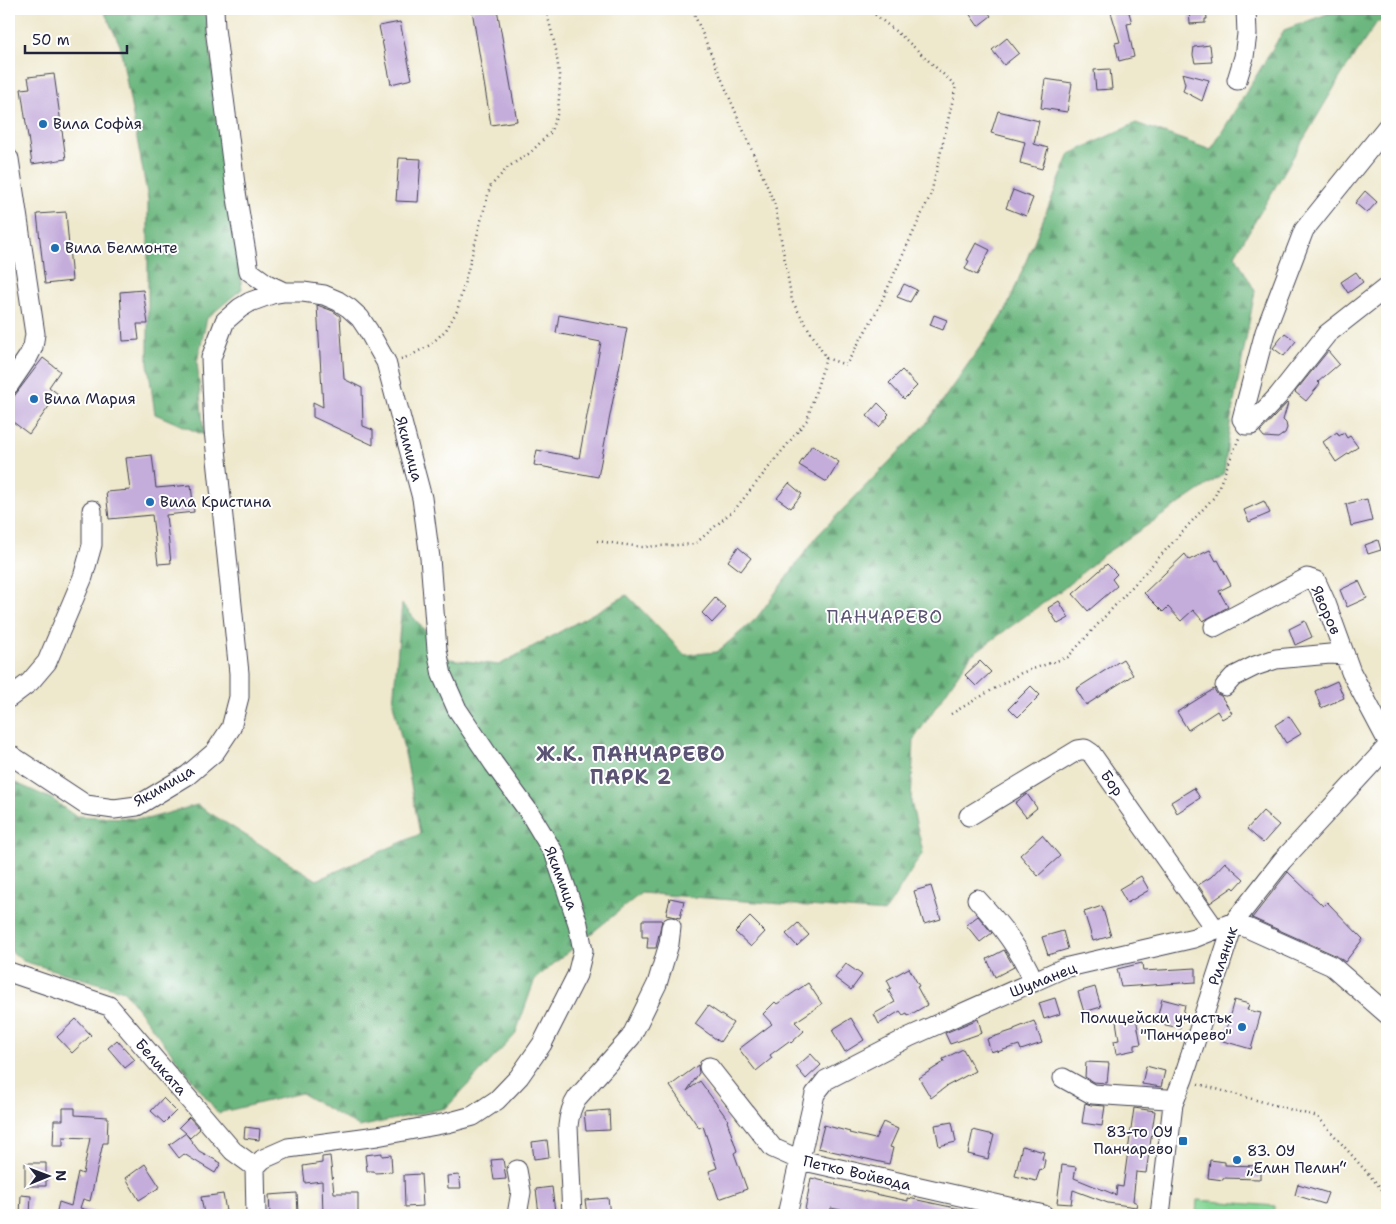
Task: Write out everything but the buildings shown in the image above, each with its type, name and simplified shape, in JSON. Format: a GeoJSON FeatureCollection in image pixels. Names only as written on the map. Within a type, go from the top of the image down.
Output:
{"type":"FeatureCollection","features":[{"type":"Feature","properties":{"kind":"street"},"geometry":{"type":"LineString","coordinates":[[214,9],[236,192],[249,271],[267,284],[284,292]]}},
{"type":"Feature","properties":{"kind":"street"},"geometry":{"type":"LineString","coordinates":[[1237,80],[1244,57],[1246,42],[1246,9]]}},
{"type":"Feature","properties":{"kind":"street"},"geometry":{"type":"LineString","coordinates":[[1387,127],[1304,230],[1265,332],[1242,419],[1246,426],[1251,425],[1278,396],[1327,334],[1387,287]]}},
{"type":"Feature","properties":{"kind":"street"},"geometry":{"type":"LineString","coordinates":[[9,159],[35,334],[33,347],[28,357],[9,385]]}},
{"type":"Feature","properties":{"kind":"street","name":"Якимица"},"geometry":{"type":"LineString","coordinates":[[9,754],[86,805],[114,809],[137,806],[188,775],[215,752],[231,728],[239,697],[239,673],[214,430],[210,358],[225,321],[250,302],[272,294],[303,292],[324,295],[348,308],[360,318],[386,362],[422,498],[430,558],[436,650],[442,675],[458,709],[494,764],[529,812],[555,855],[578,924],[583,951],[577,975],[542,1044],[519,1077],[497,1100],[473,1116],[447,1123],[377,1136],[288,1148],[263,1159],[255,1167]]}},
{"type":"Feature","properties":{"kind":"street"},"geometry":{"type":"LineString","coordinates":[[9,698],[30,682],[47,662],[83,577],[92,545],[92,510]]}},
{"type":"Feature","properties":{"kind":"street","name":"Яворов"},"geometry":{"type":"LineString","coordinates":[[1214,627],[1308,578],[1316,581],[1351,672],[1387,740]]}},
{"type":"Feature","properties":{"kind":"street"},"geometry":{"type":"LineString","coordinates":[[1225,686],[1233,677],[1255,666],[1276,659],[1345,654]]}},
{"type":"Feature","properties":{"kind":"street","name":"Риляник"},"geometry":{"type":"LineString","coordinates":[[1160,1215],[1173,1104],[1234,922],[1282,861],[1387,747]]}},
{"type":"Feature","properties":{"kind":"street","name":"Бор"},"geometry":{"type":"LineString","coordinates":[[969,816],[1078,750],[1085,749],[1091,753],[1215,930]]}},
{"type":"Feature","properties":{"kind":"street"},"geometry":{"type":"LineString","coordinates":[[977,899],[1014,944],[1034,982]]}},
{"type":"Feature","properties":{"kind":"street"},"geometry":{"type":"LineString","coordinates":[[1234,922],[1332,966],[1387,1014]]}},
{"type":"Feature","properties":{"kind":"street","name":"Шуманец"},"geometry":{"type":"LineString","coordinates":[[787,1215],[815,1094],[826,1080],[910,1037],[1064,968],[1194,938],[1234,922]]}},
{"type":"Feature","properties":{"kind":"street"},"geometry":{"type":"LineString","coordinates":[[572,1215],[568,1126],[570,1114],[577,1098],[631,1037],[657,984],[669,944],[671,927]]}},
{"type":"Feature","properties":{"kind":"street","name":"Беликата"},"geometry":{"type":"LineString","coordinates":[[9,972],[109,1006],[233,1151],[255,1167]]}},
{"type":"Feature","properties":{"kind":"street","name":"Петко Войвода"},"geometry":{"type":"LineString","coordinates":[[709,1066],[773,1148],[800,1160],[1044,1215]]}},
{"type":"Feature","properties":{"kind":"street"},"geometry":{"type":"LineString","coordinates":[[1063,1078],[1092,1094],[1167,1099],[1173,1104]]}},
{"type":"Feature","properties":{"kind":"street"},"geometry":{"type":"LineString","coordinates":[[255,1167],[256,1215]]}},
{"type":"Feature","properties":{"kind":"street"},"geometry":{"type":"LineString","coordinates":[[517,1170],[521,1192],[517,1215]]}},
{"type":"Feature","properties":{"kind":"path"},"geometry":{"type":"LineString","coordinates":[[386,362],[410,356],[430,345],[446,330],[457,311],[490,187],[508,167],[530,153],[550,133],[558,112],[560,82],[556,50],[546,9]]}},
{"type":"Feature","properties":{"kind":"path"},"geometry":{"type":"LineString","coordinates":[[692,9],[775,205],[792,302],[826,358],[846,365],[878,309],[931,194],[956,86],[904,38],[868,9]]}},
{"type":"Feature","properties":{"kind":"path"},"geometry":{"type":"LineString","coordinates":[[597,541],[642,548],[695,544],[736,508],[807,420],[826,358]]}},
{"type":"Feature","properties":{"kind":"path"},"geometry":{"type":"LineString","coordinates":[[951,714],[1021,673],[1068,657],[1215,496],[1235,447],[1246,426]]}},
{"type":"Feature","properties":{"kind":"path"},"geometry":{"type":"LineString","coordinates":[[1182,1079],[1318,1118],[1387,1196]]}},
{"type":"Feature","properties":{"kind":"green space"},"geometry":{"type":"Polygon","coordinates":[[[103,9],[205,9],[242,289],[207,318],[197,362],[204,435],[155,414],[148,364],[148,199],[120,45],[103,9]]]}},
{"type":"Feature","properties":{"kind":"green space"},"geometry":{"type":"Polygon","coordinates":[[[1340,9],[1387,9],[1387,21],[1377,22],[1341,76],[1235,255],[1255,291],[1230,424],[1224,474],[1103,555],[1063,589],[971,655],[914,739],[911,802],[923,852],[885,912],[641,893],[535,979],[515,1035],[446,1108],[359,1127],[301,1093],[218,1113],[124,991],[23,961],[9,949],[9,780],[52,799],[75,816],[147,819],[197,805],[317,880],[420,834],[406,758],[393,703],[402,604],[449,659],[499,665],[627,595],[685,655],[717,652],[756,619],[817,536],[926,424],[1006,310],[1070,154],[1136,123],[1211,150],[1284,30],[1340,9]]]}},
{"type":"Feature","properties":{"kind":"green space"},"geometry":{"type":"Polygon","coordinates":[[[1197,1200],[1275,1206],[1274,1215],[1196,1215],[1197,1200]]]}},
{"type":"Feature","properties":{"kind":"place","name":"Вила Софѝя"},"geometry":{"type":"Point","coordinates":[43,124]}},
{"type":"Feature","properties":{"kind":"place","name":"Вила Белмонте"},"geometry":{"type":"Point","coordinates":[55,248]}},
{"type":"Feature","properties":{"kind":"place","name":"Вила Мария"},"geometry":{"type":"Point","coordinates":[34,399]}},
{"type":"Feature","properties":{"kind":"place","name":"Вила Кристина"},"geometry":{"type":"Point","coordinates":[150,502]}},
{"type":"Feature","properties":{"kind":"place","name":"Полицейски участък \"Панчарево\""},"geometry":{"type":"Point","coordinates":[1242,1027]}},
{"type":"Feature","properties":{"kind":"place","name":"83-то ОУ Панчарево"},"geometry":{"type":"Point","coordinates":[1183,1141]}},
{"type":"Feature","properties":{"kind":"place","name":"83. ОУ „Елин Пелин“"},"geometry":{"type":"Point","coordinates":[1237,1160]}},
{"type":"Feature","properties":{"kind":"district","name":"ПАНЧАРЕВО"},"geometry":{"type":"Point","coordinates":[885,617]}},
{"type":"Feature","properties":{"kind":"district","name":"Ж.К. ПАНЧАРЕВО ПАРК 2"},"geometry":{"type":"Point","coordinates":[631,766]}}]}
